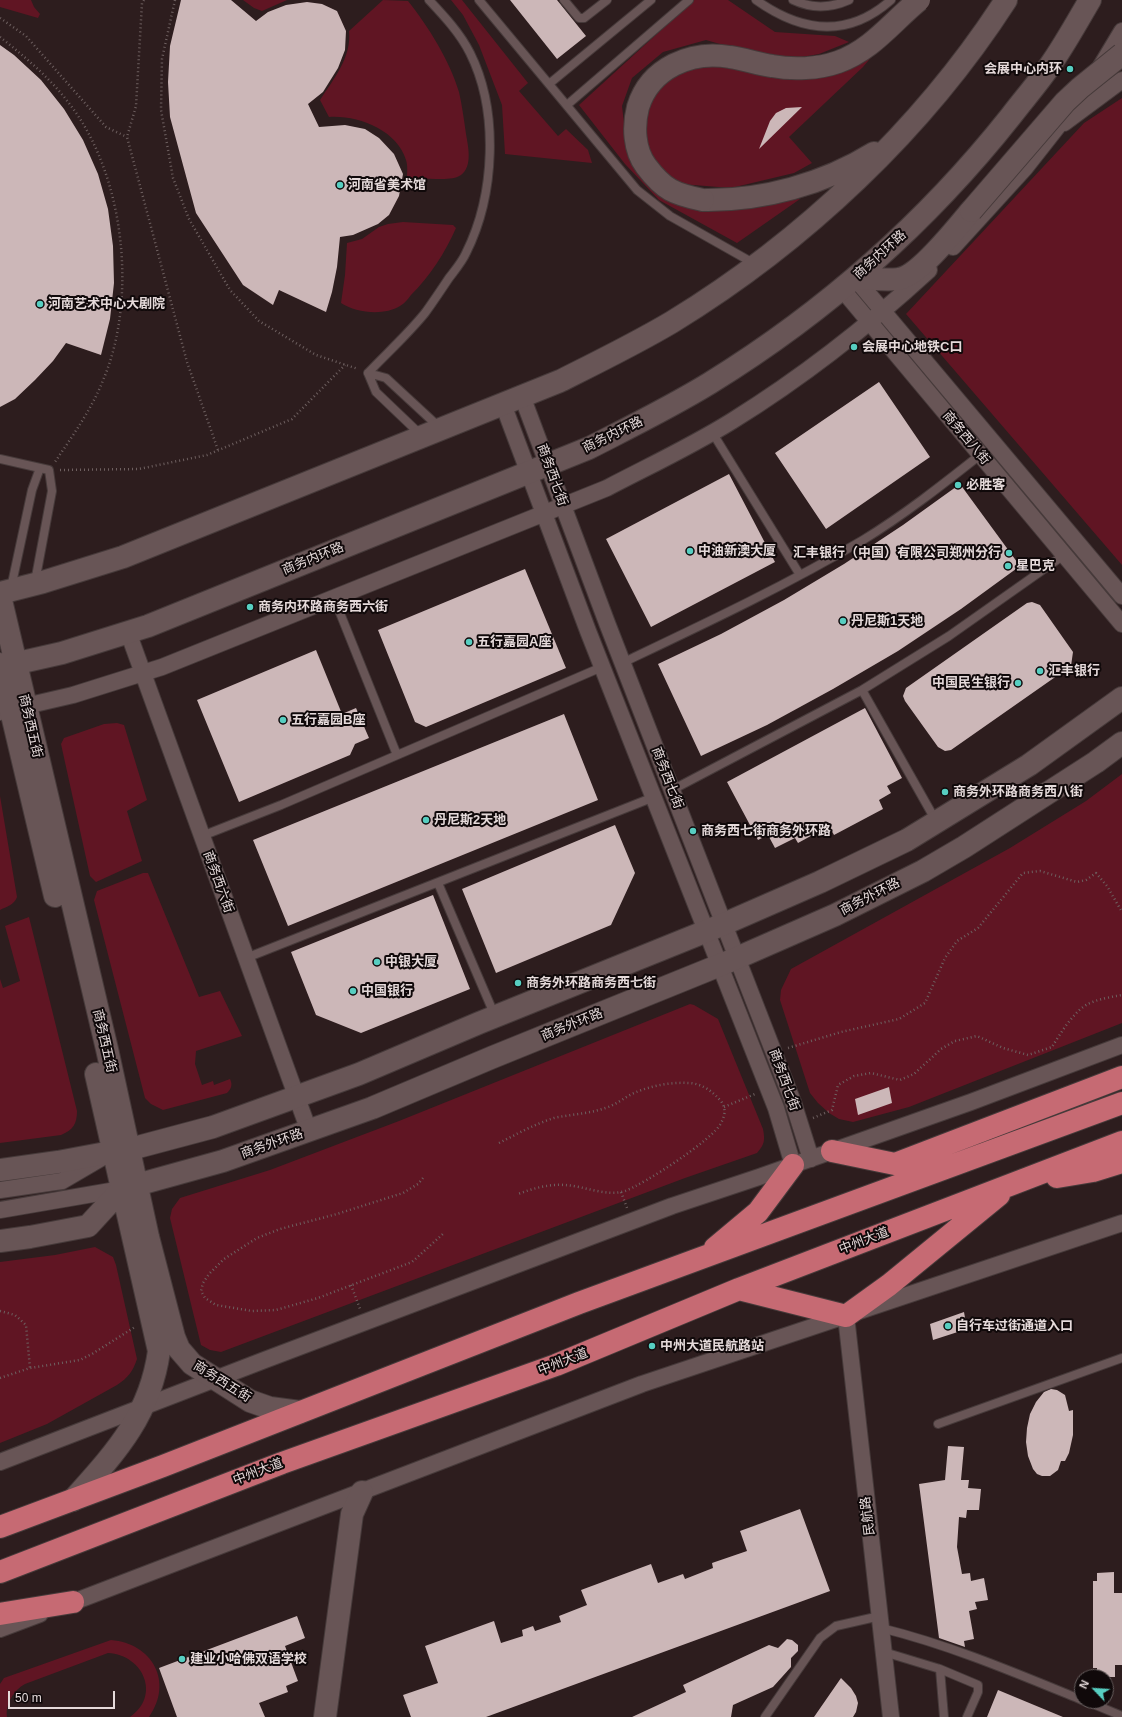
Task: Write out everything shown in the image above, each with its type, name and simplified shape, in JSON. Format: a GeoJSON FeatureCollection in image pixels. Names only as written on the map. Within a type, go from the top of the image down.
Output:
{"type":"FeatureCollection","features":[{"type":"Feature","properties":{"kind":"highway"},"geometry":{"type":"LineString","coordinates":[[832,1151],[895,1164],[1122,1077]]}},
{"type":"Feature","properties":{"kind":"highway"},"geometry":{"type":"LineString","coordinates":[[0,1527],[73,1500],[467,1346],[1122,1103]]}},
{"type":"Feature","properties":{"kind":"highway","name":"中州大道"},"geometry":{"type":"LineString","coordinates":[[0,1572],[282,1463],[556,1365],[739,1289],[1122,1142]]}},
{"type":"Feature","properties":{"kind":"highway"},"geometry":{"type":"LineString","coordinates":[[704,1257],[758,1212],[802,1162]]}},
{"type":"Feature","properties":{"kind":"highway"},"geometry":{"type":"LineString","coordinates":[[739,1289],[846,1316],[889,1285],[1015,1183],[1093,1171],[1122,1162]]}},
{"type":"Feature","properties":{"kind":"highway"},"geometry":{"type":"LineString","coordinates":[[0,1614],[73,1602]]}},
{"type":"Feature","properties":{"kind":"street"},"geometry":{"type":"LineString","coordinates":[[896,140],[856,164],[791,189],[757,196],[703,200],[684,196],[668,190],[655,179],[642,160],[636,142],[636,114],[646,89],[657,76],[679,62],[701,56],[730,57],[772,67],[784,68],[816,67],[835,63],[846,59],[870,45],[919,0]]}},
{"type":"Feature","properties":{"kind":"street"},"geometry":{"type":"LineString","coordinates":[[990,0],[991,24]]}},
{"type":"Feature","properties":{"kind":"street"},"geometry":{"type":"LineString","coordinates":[[4,593],[123,557],[560,381],[620,351],[672,321],[755,265],[800,231],[858,178],[896,140],[936,93],[991,24],[1006,0]]}},
{"type":"Feature","properties":{"kind":"street","name":"商务内环路"},"geometry":{"type":"LineString","coordinates":[[4,665],[62,653],[148,626],[589,448],[653,416],[710,384],[770,344],[849,284],[908,231],[948,190],[992,140],[1050,65],[1090,0]]}},
{"type":"Feature","properties":{"kind":"street"},"geometry":{"type":"LineString","coordinates":[[12,709],[73,695],[162,667],[607,488],[674,454],[712,432],[788,384],[870,323],[938,262],[980,220],[1058,127],[1086,90],[1122,31]]}},
{"type":"Feature","properties":{"kind":"street"},"geometry":{"type":"LineString","coordinates":[[849,284],[899,279],[909,276],[932,256],[1065,102],[1122,54]]}},
{"type":"Feature","properties":{"kind":"street"},"geometry":{"type":"LineString","coordinates":[[1058,127],[1122,80]]}},
{"type":"Feature","properties":{"kind":"street","name":"商务西八街"},"geometry":{"type":"LineString","coordinates":[[849,284],[884,311],[1122,596]]}},
{"type":"Feature","properties":{"kind":"street","name":"商务西八街"},"geometry":{"type":"LineString","coordinates":[[849,284],[870,323],[1122,624]]}},
{"type":"Feature","properties":{"kind":"street","name":"商务西七街"},"geometry":{"type":"LineString","coordinates":[[513,400],[538,468],[544,513],[602,667],[654,797],[715,928],[728,961],[768,1089],[802,1162]]}},
{"type":"Feature","properties":{"kind":"street","name":"商务西七街"},"geometry":{"type":"LineString","coordinates":[[538,468],[563,505],[622,663],[672,790],[715,928]]}},
{"type":"Feature","properties":{"kind":"street","name":"商务西五街"},"geometry":{"type":"LineString","coordinates":[[4,593],[4,665],[12,709],[121,1150],[129,1187],[151,1318],[159,1351],[157,1369],[136,1423],[124,1442],[73,1500]]}},
{"type":"Feature","properties":{"kind":"street","name":"商务西六街"},"geometry":{"type":"LineString","coordinates":[[128,632],[309,1131]]}},
{"type":"Feature","properties":{"kind":"street"},"geometry":{"type":"LineString","coordinates":[[0,1170],[28,1167],[121,1150],[213,1127],[359,1074],[715,928],[820,882],[907,840],[1029,765],[1122,698]]}},
{"type":"Feature","properties":{"kind":"street","name":"商务外环路"},"geometry":{"type":"LineString","coordinates":[[129,1187],[223,1161],[372,1108],[728,961],[835,915],[923,871],[964,847],[1122,743]]}},
{"type":"Feature","properties":{"kind":"street","name":"商务西七街"},"geometry":{"type":"LineString","coordinates":[[728,961],[774,1052],[800,1123],[802,1162]]}},
{"type":"Feature","properties":{"kind":"street"},"geometry":{"type":"LineString","coordinates":[[0,1462],[672,1206],[802,1162],[970,1102],[1122,1045]]}},
{"type":"Feature","properties":{"kind":"street"},"geometry":{"type":"LineString","coordinates":[[0,1190],[62,1181],[121,1150]]}},
{"type":"Feature","properties":{"kind":"street"},"geometry":{"type":"LineString","coordinates":[[0,1210],[129,1187]]}},
{"type":"Feature","properties":{"kind":"street"},"geometry":{"type":"LineString","coordinates":[[0,1241],[30,1238],[88,1226],[129,1187]]}},
{"type":"Feature","properties":{"kind":"street","name":"商务西五街"},"geometry":{"type":"LineString","coordinates":[[129,1187],[174,1337],[179,1349],[192,1364],[250,1401],[277,1409],[300,1412]]}},
{"type":"Feature","properties":{"kind":"street"},"geometry":{"type":"LineString","coordinates":[[0,1629],[642,1384],[1122,1224]]}},
{"type":"Feature","properties":{"kind":"street","name":"民航路"},"geometry":{"type":"LineString","coordinates":[[846,1316],[891,1717]]}},
{"type":"Feature","properties":{"kind":"street"},"geometry":{"type":"LineString","coordinates":[[325,1717],[352,1514],[362,1492]]}},
{"type":"Feature","properties":{"kind":"street"},"geometry":{"type":"LineString","coordinates":[[338,1717],[364,1515],[362,1492]]}},
{"type":"Feature","properties":{"kind":"lane"},"geometry":{"type":"LineString","coordinates":[[368,373],[424,314],[466,254],[484,204],[489,173],[490,132],[484,93],[470,53],[457,31],[429,0]]}},
{"type":"Feature","properties":{"kind":"lane"},"geometry":{"type":"LineString","coordinates":[[479,0],[637,190],[670,216],[755,265]]}},
{"type":"Feature","properties":{"kind":"lane"},"geometry":{"type":"LineString","coordinates":[[564,0],[580,18],[584,18],[607,0]]}},
{"type":"Feature","properties":{"kind":"lane"},"geometry":{"type":"LineString","coordinates":[[549,84],[651,0]]}},
{"type":"Feature","properties":{"kind":"lane"},"geometry":{"type":"LineString","coordinates":[[567,105],[689,0]]}},
{"type":"Feature","properties":{"kind":"lane"},"geometry":{"type":"LineString","coordinates":[[756,0],[771,11],[793,21],[817,27],[841,27],[859,21],[874,13],[891,0]]}},
{"type":"Feature","properties":{"kind":"lane"},"geometry":{"type":"LineString","coordinates":[[794,0],[815,6],[835,6],[849,0]]}},
{"type":"Feature","properties":{"kind":"lane"},"geometry":{"type":"LineString","coordinates":[[368,373],[386,378],[431,432]]}},
{"type":"Feature","properties":{"kind":"lane"},"geometry":{"type":"LineString","coordinates":[[368,373],[376,392],[431,432]]}},
{"type":"Feature","properties":{"kind":"lane"},"geometry":{"type":"LineString","coordinates":[[712,432],[800,575]]}},
{"type":"Feature","properties":{"kind":"lane"},"geometry":{"type":"LineString","coordinates":[[622,663],[770,592],[864,540],[919,503],[980,455]]}},
{"type":"Feature","properties":{"kind":"lane"},"geometry":{"type":"LineString","coordinates":[[0,459],[49,470],[52,491],[34,584]]}},
{"type":"Feature","properties":{"kind":"lane"},"geometry":{"type":"LineString","coordinates":[[4,593],[32,490],[40,468]]}},
{"type":"Feature","properties":{"kind":"lane"},"geometry":{"type":"LineString","coordinates":[[672,790],[862,690],[949,636],[1064,555]]}},
{"type":"Feature","properties":{"kind":"lane"},"geometry":{"type":"LineString","coordinates":[[334,598],[397,755]]}},
{"type":"Feature","properties":{"kind":"lane"},"geometry":{"type":"LineString","coordinates":[[202,836],[281,805],[602,667]]}},
{"type":"Feature","properties":{"kind":"lane"},"geometry":{"type":"LineString","coordinates":[[862,690],[936,822]]}},
{"type":"Feature","properties":{"kind":"lane"},"geometry":{"type":"LineString","coordinates":[[246,958],[654,797]]}},
{"type":"Feature","properties":{"kind":"lane"},"geometry":{"type":"LineString","coordinates":[[438,883],[495,1017]]}},
{"type":"Feature","properties":{"kind":"lane"},"geometry":{"type":"LineString","coordinates":[[938,1424],[1122,1358]]}},
{"type":"Feature","properties":{"kind":"lane"},"geometry":{"type":"LineString","coordinates":[[765,1717],[820,1638],[836,1626],[880,1622],[1074,1697]]}},
{"type":"Feature","properties":{"kind":"lane"},"geometry":{"type":"LineString","coordinates":[[884,1652],[940,1669],[978,1685],[978,1692],[967,1717]]}},
{"type":"Feature","properties":{"kind":"lane"},"geometry":{"type":"LineString","coordinates":[[940,1669],[944,1717]]}},
{"type":"Feature","properties":{"kind":"lane"},"geometry":{"type":"LineString","coordinates":[[1105,1709],[1122,1716]]}},
{"type":"Feature","properties":{"kind":"path"},"geometry":{"type":"LineString","coordinates":[[144,0],[142,3],[136,106],[127,137],[187,362],[218,450]]}},
{"type":"Feature","properties":{"kind":"path"},"geometry":{"type":"LineString","coordinates":[[175,0],[162,59],[161,110],[173,178],[189,219],[230,290],[260,321],[316,355],[368,373]]}},
{"type":"Feature","properties":{"kind":"path"},"geometry":{"type":"LineString","coordinates":[[0,18],[26,36],[106,127],[127,137]]}},
{"type":"Feature","properties":{"kind":"path"},"geometry":{"type":"LineString","coordinates":[[0,37],[21,53],[40,72],[68,102],[83,124],[101,159],[112,193],[121,239],[122,279],[119,320],[113,352],[104,378],[87,415],[49,470]]}},
{"type":"Feature","properties":{"kind":"path"},"geometry":{"type":"LineString","coordinates":[[49,470],[139,469],[207,455],[292,419],[345,365]]}},
{"type":"Feature","properties":{"kind":"path"},"geometry":{"type":"LineString","coordinates":[[774,1052],[841,1032],[899,1019],[924,1003],[944,958],[958,941],[978,928],[1023,873],[1040,871],[1077,882],[1086,880],[1096,873],[1107,886],[1122,912]]}},
{"type":"Feature","properties":{"kind":"path"},"geometry":{"type":"LineString","coordinates":[[800,1123],[832,1110],[838,1085],[854,1076],[871,1073],[900,1080],[914,1074],[941,1048],[955,1041],[977,1036],[1004,1048],[1028,1055],[1052,1048],[1068,1024],[1087,1004],[1122,995]]}},
{"type":"Feature","properties":{"kind":"path"},"geometry":{"type":"LineString","coordinates":[[499,1143],[555,1118],[608,1107],[636,1092],[669,1083],[689,1083],[703,1086],[711,1090],[723,1104],[725,1113],[721,1125],[708,1138],[667,1168],[625,1191],[614,1193],[566,1185],[547,1186],[518,1194]]}},
{"type":"Feature","properties":{"kind":"path"},"geometry":{"type":"LineString","coordinates":[[724,1107],[768,1089]]}},
{"type":"Feature","properties":{"kind":"path"},"geometry":{"type":"LineString","coordinates":[[423,1178],[418,1184],[403,1192],[337,1214],[280,1229],[258,1238],[224,1259],[203,1282],[201,1291],[205,1298],[216,1305],[258,1311],[276,1310],[318,1298],[412,1262],[444,1233]]}},
{"type":"Feature","properties":{"kind":"path"},"geometry":{"type":"LineString","coordinates":[[351,1285],[365,1322]]}},
{"type":"Feature","properties":{"kind":"path"},"geometry":{"type":"LineString","coordinates":[[0,1311],[15,1315],[26,1325],[30,1368]]}},
{"type":"Feature","properties":{"kind":"path"},"geometry":{"type":"LineString","coordinates":[[0,1378],[30,1368],[80,1360],[151,1318]]}},
{"type":"Feature","properties":{"kind":"shaded area"},"geometry":{"type":"Polygon","coordinates":[[[0,0],[31,0],[34,7],[40,14],[38,18],[0,7],[0,0]]]}},
{"type":"Feature","properties":{"kind":"shaded area"},"geometry":{"type":"Polygon","coordinates":[[[243,0],[287,0],[262,11],[254,8],[243,0]]]}},
{"type":"Feature","properties":{"kind":"shaded area"},"geometry":{"type":"Polygon","coordinates":[[[383,0],[408,1],[438,44],[450,68],[459,92],[468,144],[469,156],[467,166],[461,175],[450,179],[407,179],[406,160],[401,149],[394,140],[375,126],[364,122],[340,117],[329,117],[320,100],[345,59],[348,50],[349,31],[383,0]]]}},
{"type":"Feature","properties":{"kind":"shaded area"},"geometry":{"type":"Polygon","coordinates":[[[451,0],[462,0],[528,83],[519,91],[558,136],[566,129],[588,150],[592,163],[505,154],[502,105],[479,45],[463,15],[451,0]]]}},
{"type":"Feature","properties":{"kind":"shaded area"},"geometry":{"type":"Polygon","coordinates":[[[694,0],[728,0],[775,32],[835,36],[849,42],[819,54],[791,59],[741,50],[706,40],[663,52],[632,78],[622,106],[628,156],[662,193],[762,201],[800,199],[737,243],[659,200],[625,164],[579,105],[694,0]]]}},
{"type":"Feature","properties":{"kind":"shaded area"},"geometry":{"type":"Polygon","coordinates":[[[879,48],[863,67],[789,137],[812,163],[794,173],[731,188],[681,184],[661,176],[646,151],[644,112],[653,91],[672,74],[700,63],[739,69],[879,48]]]}},
{"type":"Feature","properties":{"kind":"shaded area"},"geometry":{"type":"Polygon","coordinates":[[[1122,98],[1122,565],[906,314],[1084,123],[1122,98]]]}},
{"type":"Feature","properties":{"kind":"shaded area"},"geometry":{"type":"Polygon","coordinates":[[[403,222],[453,225],[456,228],[431,272],[401,305],[386,311],[370,312],[354,309],[341,303],[347,243],[362,239],[379,227],[403,222]]]}},
{"type":"Feature","properties":{"kind":"shaded area"},"geometry":{"type":"Polygon","coordinates":[[[117,723],[124,725],[147,800],[127,811],[142,861],[96,882],[90,876],[61,744],[64,738],[104,724],[117,723]]]}},
{"type":"Feature","properties":{"kind":"shaded area"},"geometry":{"type":"Polygon","coordinates":[[[1122,774],[1122,1023],[909,1107],[853,1122],[839,1119],[829,1113],[810,1093],[780,1000],[781,990],[791,969],[1010,848],[1086,801],[1122,774]]]}},
{"type":"Feature","properties":{"kind":"shaded area"},"geometry":{"type":"Polygon","coordinates":[[[0,796],[17,897],[12,904],[0,910],[0,796]]]}},
{"type":"Feature","properties":{"kind":"shaded area"},"geometry":{"type":"Polygon","coordinates":[[[143,873],[148,873],[199,997],[220,991],[242,1036],[196,1051],[195,1064],[202,1085],[213,1081],[214,1085],[230,1079],[231,1087],[227,1093],[163,1110],[151,1104],[145,1098],[94,900],[97,891],[143,873]]]}},
{"type":"Feature","properties":{"kind":"shaded area"},"geometry":{"type":"Polygon","coordinates":[[[29,917],[77,1116],[74,1126],[69,1131],[61,1135],[0,1143],[0,979],[3,988],[20,981],[5,926],[29,917]]]}},
{"type":"Feature","properties":{"kind":"shaded area"},"geometry":{"type":"Polygon","coordinates":[[[690,1004],[718,1019],[763,1129],[764,1142],[757,1153],[685,1178],[221,1352],[210,1350],[201,1345],[170,1218],[172,1209],[180,1198],[270,1170],[399,1121],[690,1004]]]}},
{"type":"Feature","properties":{"kind":"shaded area"},"geometry":{"type":"Polygon","coordinates":[[[95,1247],[113,1257],[116,1265],[137,1359],[134,1367],[130,1374],[117,1385],[47,1424],[0,1443],[0,1262],[55,1255],[95,1247]]]}},
{"type":"Feature","properties":{"kind":"shaded area"},"geometry":{"type":"Polygon","coordinates":[[[111,1640],[138,1648],[148,1656],[155,1666],[159,1678],[159,1691],[156,1704],[149,1717],[130,1717],[139,1708],[145,1698],[146,1688],[144,1678],[139,1669],[131,1661],[121,1655],[108,1653],[25,1684],[17,1690],[11,1698],[7,1707],[7,1717],[0,1717],[0,1684],[4,1678],[111,1640]]]}},
{"type":"Feature","properties":{"kind":"building"},"geometry":{"type":"Polygon","coordinates":[[[181,0],[231,0],[256,21],[268,12],[286,5],[307,2],[322,4],[337,11],[346,31],[345,50],[338,68],[323,92],[308,104],[319,127],[345,125],[365,129],[379,138],[394,154],[403,174],[399,196],[389,215],[378,224],[353,235],[340,237],[337,267],[326,312],[279,290],[273,305],[243,285],[196,213],[170,117],[168,82],[170,46],[181,0]]]}},
{"type":"Feature","properties":{"kind":"building"},"geometry":{"type":"Polygon","coordinates":[[[510,0],[557,0],[586,36],[557,59],[510,0]]]}},
{"type":"Feature","properties":{"kind":"building"},"geometry":{"type":"Polygon","coordinates":[[[0,45],[14,55],[41,80],[64,109],[83,140],[98,174],[108,209],[113,246],[114,283],[110,319],[101,355],[66,343],[53,361],[35,380],[15,399],[0,407],[0,45]]]}},
{"type":"Feature","properties":{"kind":"building"},"geometry":{"type":"Polygon","coordinates":[[[802,107],[759,149],[770,121],[776,113],[786,108],[802,107]]]}},
{"type":"Feature","properties":{"kind":"building"},"geometry":{"type":"Polygon","coordinates":[[[879,382],[930,457],[826,529],[775,453],[879,382]]]}},
{"type":"Feature","properties":{"kind":"building","name":"中油新澳大厦"},"geometry":{"type":"Polygon","coordinates":[[[729,474],[775,562],[651,627],[606,539],[729,474]]]}},
{"type":"Feature","properties":{"kind":"building","name":"丹尼斯1天地"},"geometry":{"type":"Polygon","coordinates":[[[960,484],[1020,566],[961,609],[898,651],[767,725],[701,756],[658,664],[721,634],[784,600],[844,564],[903,525],[960,484]]]}},
{"type":"Feature","properties":{"kind":"building","name":"五行嘉园A座"},"geometry":{"type":"Polygon","coordinates":[[[525,569],[566,668],[426,727],[415,722],[378,630],[525,569]]]}},
{"type":"Feature","properties":{"kind":"building"},"geometry":{"type":"Polygon","coordinates":[[[1032,602],[1040,605],[1073,652],[1071,666],[951,750],[945,751],[938,747],[905,701],[903,696],[906,688],[1027,603],[1032,602]]]}},
{"type":"Feature","properties":{"kind":"building","name":"五行嘉园B座"},"geometry":{"type":"Polygon","coordinates":[[[316,650],[342,714],[356,708],[369,738],[355,744],[350,755],[239,802],[197,700],[316,650]]]}},
{"type":"Feature","properties":{"kind":"building"},"geometry":{"type":"Polygon","coordinates":[[[865,708],[902,778],[887,786],[891,793],[879,800],[883,809],[834,835],[829,826],[798,843],[795,838],[775,848],[768,835],[758,840],[727,782],[865,708]]]}},
{"type":"Feature","properties":{"kind":"building","name":"丹尼斯2天地"},"geometry":{"type":"Polygon","coordinates":[[[564,714],[598,800],[288,926],[253,840],[564,714]]]}},
{"type":"Feature","properties":{"kind":"building"},"geometry":{"type":"Polygon","coordinates":[[[615,825],[635,873],[611,925],[496,973],[462,889],[615,825]]]}},
{"type":"Feature","properties":{"kind":"building","name":"中银大厦"},"geometry":{"type":"Polygon","coordinates":[[[433,895],[470,989],[361,1033],[316,1015],[291,952],[433,895]]]}},
{"type":"Feature","properties":{"kind":"building"},"geometry":{"type":"Polygon","coordinates":[[[889,1087],[892,1103],[858,1115],[855,1099],[889,1087]]]}},
{"type":"Feature","properties":{"kind":"building","name":"自行车过街通道入口"},"geometry":{"type":"Polygon","coordinates":[[[964,1312],[967,1329],[933,1340],[930,1324],[964,1312]]]}},
{"type":"Feature","properties":{"kind":"building"},"geometry":{"type":"Polygon","coordinates":[[[1051,1389],[1057,1390],[1065,1395],[1069,1411],[1073,1410],[1073,1435],[1069,1453],[1065,1461],[1061,1461],[1058,1470],[1050,1476],[1042,1476],[1037,1474],[1033,1469],[1028,1456],[1026,1442],[1027,1428],[1030,1414],[1036,1402],[1044,1392],[1051,1389]]]}},
{"type":"Feature","properties":{"kind":"building"},"geometry":{"type":"Polygon","coordinates":[[[948,1446],[964,1447],[961,1480],[969,1480],[968,1488],[981,1489],[979,1510],[967,1510],[966,1518],[959,1517],[957,1547],[962,1574],[970,1573],[971,1581],[984,1578],[988,1600],[975,1602],[977,1609],[969,1611],[974,1639],[964,1641],[965,1647],[939,1638],[919,1484],[945,1480],[948,1446]]]}},
{"type":"Feature","properties":{"kind":"building"},"geometry":{"type":"Polygon","coordinates":[[[800,1509],[830,1591],[486,1717],[411,1717],[403,1695],[438,1683],[425,1646],[494,1621],[501,1643],[523,1636],[522,1630],[533,1626],[535,1631],[561,1622],[559,1616],[587,1605],[581,1590],[651,1564],[658,1583],[683,1574],[685,1579],[713,1568],[712,1563],[747,1551],[740,1531],[800,1509]]]}},
{"type":"Feature","properties":{"kind":"building"},"geometry":{"type":"Polygon","coordinates":[[[1114,1572],[1114,1593],[1122,1593],[1122,1665],[1115,1665],[1115,1677],[1114,1669],[1093,1668],[1093,1581],[1097,1581],[1097,1573],[1114,1572]]]}},
{"type":"Feature","properties":{"kind":"building"},"geometry":{"type":"Polygon","coordinates":[[[297,1616],[305,1638],[285,1646],[298,1681],[286,1686],[288,1692],[259,1703],[265,1717],[177,1717],[159,1668],[297,1616]]]}},
{"type":"Feature","properties":{"kind":"building"},"geometry":{"type":"Polygon","coordinates":[[[787,1639],[792,1640],[798,1645],[798,1651],[791,1658],[791,1667],[773,1687],[733,1705],[731,1717],[632,1717],[686,1692],[683,1685],[769,1645],[778,1648],[787,1639]]]}},
{"type":"Feature","properties":{"kind":"building"},"geometry":{"type":"Polygon","coordinates":[[[841,1678],[851,1688],[856,1696],[858,1703],[853,1717],[814,1717],[841,1678]]]}},
{"type":"Feature","properties":{"kind":"building"},"geometry":{"type":"Polygon","coordinates":[[[998,1690],[1063,1717],[987,1717],[998,1690]]]}},
{"type":"Feature","properties":{"kind":"place","name":"会展中心内环"},"geometry":{"type":"Point","coordinates":[1070,69]}},
{"type":"Feature","properties":{"kind":"place","name":"河南省美术馆"},"geometry":{"type":"Point","coordinates":[340,185]}},
{"type":"Feature","properties":{"kind":"place","name":"河南艺术中心大剧院"},"geometry":{"type":"Point","coordinates":[40,304]}},
{"type":"Feature","properties":{"kind":"place","name":"会展中心地铁C口"},"geometry":{"type":"Point","coordinates":[854,347]}},
{"type":"Feature","properties":{"kind":"place","name":"必胜客"},"geometry":{"type":"Point","coordinates":[958,485]}},
{"type":"Feature","properties":{"kind":"place","name":"中油新澳大厦"},"geometry":{"type":"Point","coordinates":[690,551]}},
{"type":"Feature","properties":{"kind":"place","name":"汇丰银行（中国）有限公司郑州分行"},"geometry":{"type":"Point","coordinates":[1009,553]}},
{"type":"Feature","properties":{"kind":"place","name":"星巴克"},"geometry":{"type":"Point","coordinates":[1008,566]}},
{"type":"Feature","properties":{"kind":"place","name":"商务内环路商务西六街"},"geometry":{"type":"Point","coordinates":[250,607]}},
{"type":"Feature","properties":{"kind":"place","name":"丹尼斯1天地"},"geometry":{"type":"Point","coordinates":[843,621]}},
{"type":"Feature","properties":{"kind":"place","name":"五行嘉园A座"},"geometry":{"type":"Point","coordinates":[469,642]}},
{"type":"Feature","properties":{"kind":"place","name":"汇丰银行"},"geometry":{"type":"Point","coordinates":[1040,671]}},
{"type":"Feature","properties":{"kind":"place","name":"中国民生银行"},"geometry":{"type":"Point","coordinates":[1018,683]}},
{"type":"Feature","properties":{"kind":"place","name":"五行嘉园B座"},"geometry":{"type":"Point","coordinates":[283,720]}},
{"type":"Feature","properties":{"kind":"place","name":"商务外环路商务西八街"},"geometry":{"type":"Point","coordinates":[945,792]}},
{"type":"Feature","properties":{"kind":"place","name":"丹尼斯2天地"},"geometry":{"type":"Point","coordinates":[426,820]}},
{"type":"Feature","properties":{"kind":"place","name":"商务西七街商务外环路"},"geometry":{"type":"Point","coordinates":[693,831]}},
{"type":"Feature","properties":{"kind":"place","name":"中银大厦"},"geometry":{"type":"Point","coordinates":[377,962]}},
{"type":"Feature","properties":{"kind":"place","name":"商务外环路商务西七街"},"geometry":{"type":"Point","coordinates":[518,983]}},
{"type":"Feature","properties":{"kind":"place","name":"中国银行"},"geometry":{"type":"Point","coordinates":[353,991]}},
{"type":"Feature","properties":{"kind":"place","name":"自行车过街通道入口"},"geometry":{"type":"Point","coordinates":[948,1326]}},
{"type":"Feature","properties":{"kind":"place","name":"中州大道民航路站"},"geometry":{"type":"Point","coordinates":[652,1346]}},
{"type":"Feature","properties":{"kind":"place","name":"建业小哈佛双语学校"},"geometry":{"type":"Point","coordinates":[182,1659]}}]}
